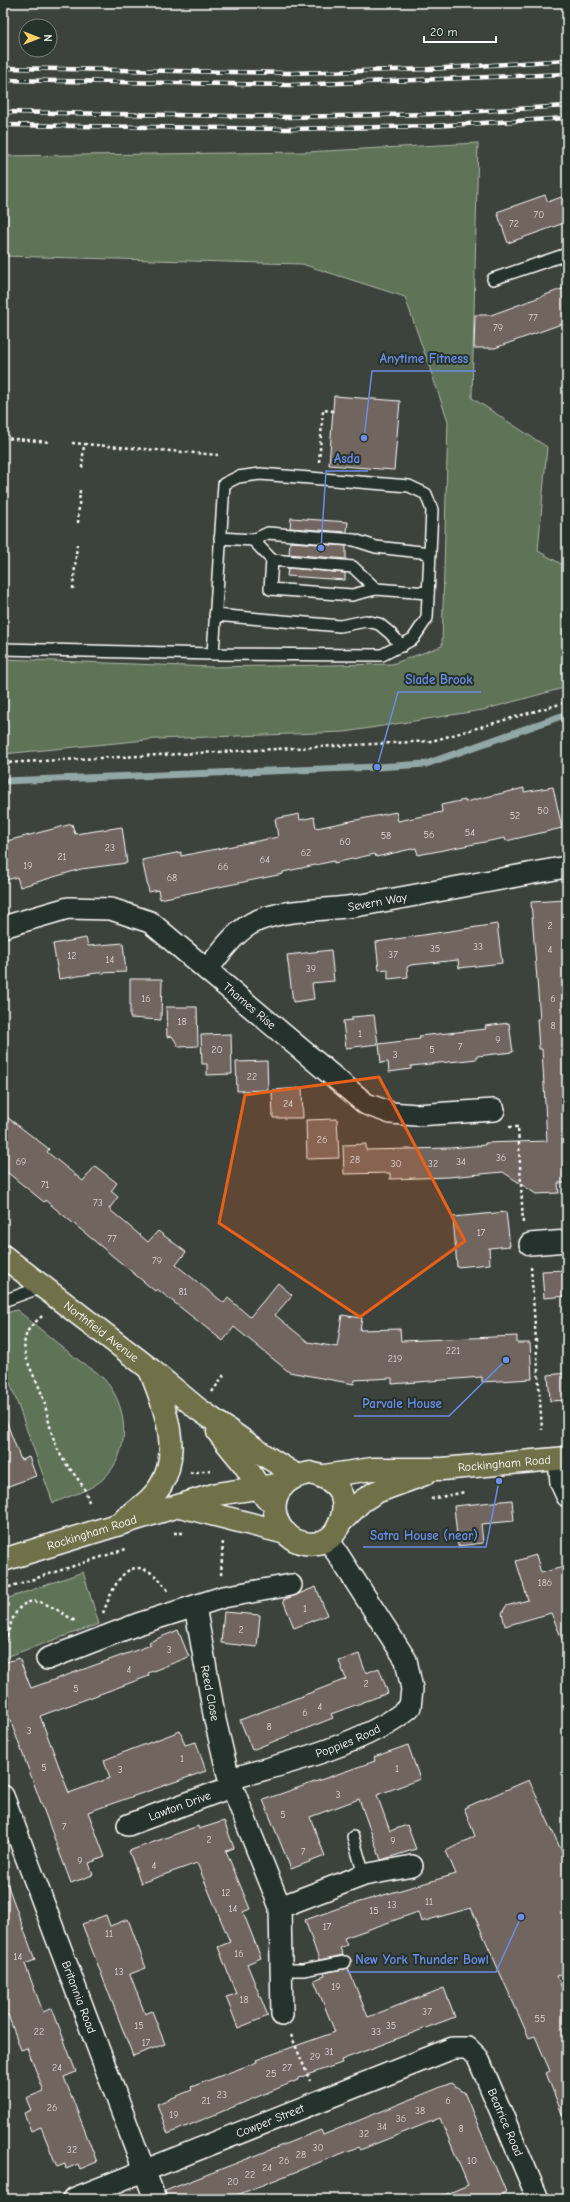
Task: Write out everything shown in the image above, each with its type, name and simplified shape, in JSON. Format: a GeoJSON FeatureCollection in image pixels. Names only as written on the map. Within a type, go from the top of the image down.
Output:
{"type":"FeatureCollection","features":[{"type":"Feature","properties":{"kind":"main road","name":"Northfield Avenue"},"geometry":{"type":"LineString","coordinates":[[3,1256],[150,1369],[198,1410],[267,1457],[290,1479]]}},
{"type":"Feature","properties":{"kind":"main road"},"geometry":{"type":"LineString","coordinates":[[115,1527],[146,1503],[161,1486],[168,1469],[171,1449],[167,1420],[150,1369]]}},
{"type":"Feature","properties":{"kind":"main road","name":"Northfield Avenue"},"geometry":{"type":"LineString","coordinates":[[198,1410],[244,1464],[260,1488],[281,1526]]}},
{"type":"Feature","properties":{"kind":"main road","name":"Rockingham Road"},"geometry":{"type":"LineString","coordinates":[[324,1476],[372,1470],[442,1470],[563,1459]]}},
{"type":"Feature","properties":{"kind":"main road","name":"Rockingham Road"},"geometry":{"type":"LineString","coordinates":[[334,1531],[362,1501],[376,1492],[442,1470]]}},
{"type":"Feature","properties":{"kind":"main road"},"geometry":{"type":"LineString","coordinates":[[180,1506],[281,1526],[305,1543],[334,1531],[344,1510],[342,1497],[335,1485],[324,1476],[310,1473],[290,1479],[276,1499],[274,1510],[281,1526]]}},
{"type":"Feature","properties":{"kind":"main road","name":"Rockingham Road"},"geometry":{"type":"LineString","coordinates":[[3,1560],[115,1527],[217,1494],[260,1488],[290,1479]]}},
{"type":"Feature","properties":{"kind":"street","name":"Severn Way"},"geometry":{"type":"LineString","coordinates":[[207,970],[230,942],[244,929],[258,920],[274,916],[359,905],[567,866]]}},
{"type":"Feature","properties":{"kind":"street","name":"Thames Rise"},"geometry":{"type":"LineString","coordinates":[[3,927],[68,908],[111,909],[150,922],[366,1104],[391,1113],[416,1115],[494,1110]]}},
{"type":"Feature","properties":{"kind":"street"},"geometry":{"type":"LineString","coordinates":[[530,1244],[567,1241]]}},
{"type":"Feature","properties":{"kind":"street"},"geometry":{"type":"LineString","coordinates":[[563,1459],[562,1483],[567,1496]]}},
{"type":"Feature","properties":{"kind":"street","name":"Poppies Road"},"geometry":{"type":"LineString","coordinates":[[230,1783],[349,1740],[395,1720],[410,1706],[412,1689],[406,1660],[334,1531]]}},
{"type":"Feature","properties":{"kind":"street"},"geometry":{"type":"LineString","coordinates":[[47,1660],[138,1624],[223,1597],[292,1585]]}},
{"type":"Feature","properties":{"kind":"street","name":"Reed Close"},"geometry":{"type":"LineString","coordinates":[[186,1609],[230,1783]]}},
{"type":"Feature","properties":{"kind":"street"},"geometry":{"type":"LineString","coordinates":[[230,1783],[280,1908],[282,2015]]}},
{"type":"Feature","properties":{"kind":"street","name":"Lawton Drive"},"geometry":{"type":"LineString","coordinates":[[128,1825],[230,1783]]}},
{"type":"Feature","properties":{"kind":"street","name":"Britannia Road"},"geometry":{"type":"LineString","coordinates":[[3,1796],[10,1834],[155,2199]]}},
{"type":"Feature","properties":{"kind":"street"},"geometry":{"type":"LineString","coordinates":[[280,1908],[364,1875],[412,1866]]}},
{"type":"Feature","properties":{"kind":"street","name":"Cowper Street"},"geometry":{"type":"LineString","coordinates":[[73,2199],[453,2048],[468,2048]]}},
{"type":"Feature","properties":{"kind":"street","name":"Beatrice Road"},"geometry":{"type":"LineString","coordinates":[[468,2048],[478,2058],[538,2199]]}},
{"type":"Feature","properties":{"kind":"lane"},"geometry":{"type":"LineString","coordinates":[[493,279],[567,254]]}},
{"type":"Feature","properties":{"kind":"lane"},"geometry":{"type":"LineString","coordinates":[[3,649],[212,654],[382,655],[413,640],[427,618],[432,510],[426,494],[409,486],[260,474],[238,477],[224,484],[212,654]]}},
{"type":"Feature","properties":{"kind":"lane"},"geometry":{"type":"LineString","coordinates":[[220,538],[253,540],[268,533],[284,534],[354,540],[376,547],[430,553]]}},
{"type":"Feature","properties":{"kind":"lane"},"geometry":{"type":"LineString","coordinates":[[253,540],[272,560],[353,567],[376,589]]}},
{"type":"Feature","properties":{"kind":"lane"},"geometry":{"type":"LineString","coordinates":[[272,560],[270,589],[352,595],[376,589],[428,593]]}},
{"type":"Feature","properties":{"kind":"lane"},"geometry":{"type":"LineString","coordinates":[[215,615],[340,626],[366,621],[379,624],[402,646]]}},
{"type":"Feature","properties":{"kind":"lane"},"geometry":{"type":"LineString","coordinates":[[3,1301],[42,1287]]}},
{"type":"Feature","properties":{"kind":"lane"},"geometry":{"type":"LineString","coordinates":[[353,1837],[364,1875]]}},
{"type":"Feature","properties":{"kind":"lane"},"geometry":{"type":"LineString","coordinates":[[282,1970],[303,1970],[344,1962]]}},
{"type":"Feature","properties":{"kind":"path"},"geometry":{"type":"LineString","coordinates":[[311,461],[319,462],[323,410],[333,411]]}},
{"type":"Feature","properties":{"kind":"path"},"geometry":{"type":"LineString","coordinates":[[3,438],[50,442]]}},
{"type":"Feature","properties":{"kind":"path"},"geometry":{"type":"LineString","coordinates":[[72,443],[218,455]]}},
{"type":"Feature","properties":{"kind":"path"},"geometry":{"type":"LineString","coordinates":[[82,468],[84,444]]}},
{"type":"Feature","properties":{"kind":"path"},"geometry":{"type":"LineString","coordinates":[[78,523],[80,489]]}},
{"type":"Feature","properties":{"kind":"path"},"geometry":{"type":"LineString","coordinates":[[73,590],[77,544]]}},
{"type":"Feature","properties":{"kind":"path"},"geometry":{"type":"LineString","coordinates":[[3,763],[432,741],[567,702]]}},
{"type":"Feature","properties":{"kind":"path"},"geometry":{"type":"LineString","coordinates":[[43,1315],[29,1329],[24,1348],[28,1366],[39,1387],[46,1408],[48,1426],[58,1451],[82,1485],[89,1502]]}},
{"type":"Feature","properties":{"kind":"path"},"geometry":{"type":"LineString","coordinates":[[211,1392],[224,1375]]}},
{"type":"Feature","properties":{"kind":"path"},"geometry":{"type":"LineString","coordinates":[[425,1500],[468,1492]]}},
{"type":"Feature","properties":{"kind":"path"},"geometry":{"type":"LineString","coordinates":[[168,1535],[175,1532]]}},
{"type":"Feature","properties":{"kind":"path"},"geometry":{"type":"LineString","coordinates":[[223,1597],[221,1587],[224,1536]]}},
{"type":"Feature","properties":{"kind":"path"},"geometry":{"type":"LineString","coordinates":[[3,1589],[130,1547]]}},
{"type":"Feature","properties":{"kind":"path"},"geometry":{"type":"LineString","coordinates":[[100,1620],[117,1582],[132,1569],[142,1569],[154,1574],[163,1582],[186,1609]]}},
{"type":"Feature","properties":{"kind":"path"},"geometry":{"type":"LineString","coordinates":[[3,1648],[14,1616],[19,1608],[32,1601],[37,1600],[43,1602],[82,1624]]}},
{"type":"Feature","properties":{"kind":"path"},"geometry":{"type":"LineString","coordinates":[[282,2015],[317,2102]]}},
{"type":"Feature","properties":{"kind":"highlighted area"},"geometry":{"type":"Polygon","coordinates":[[[379,1077],[465,1241],[360,1317],[219,1223],[245,1095],[379,1077]]]}},
{"type":"Feature","properties":{"kind":"green space"},"geometry":{"type":"Polygon","coordinates":[[[478,143],[472,398],[547,447],[538,551],[567,567],[567,687],[483,710],[345,732],[157,739],[3,754],[3,659],[211,667],[392,664],[442,646],[448,421],[405,297],[302,264],[3,256],[3,156],[306,152],[478,143]]]}},
{"type":"Feature","properties":{"kind":"green space"},"geometry":{"type":"Polygon","coordinates":[[[17,1310],[73,1356],[101,1376],[112,1389],[122,1415],[124,1429],[123,1443],[119,1456],[112,1468],[103,1479],[92,1487],[53,1503],[3,1363],[3,1314],[17,1310]]]}},
{"type":"Feature","properties":{"kind":"green space"},"geometry":{"type":"Polygon","coordinates":[[[83,1572],[99,1624],[3,1658],[3,1600],[83,1572]]]}},
{"type":"Feature","properties":{"kind":"building"},"geometry":{"type":"Polygon","coordinates":[[[545,195],[548,202],[567,195],[567,222],[508,243],[497,212],[545,195]]]}},
{"type":"Feature","properties":{"kind":"building"},"geometry":{"type":"Polygon","coordinates":[[[567,287],[567,322],[495,348],[474,348],[475,315],[491,315],[567,287]]]}},
{"type":"Feature","properties":{"kind":"building"},"geometry":{"type":"Polygon","coordinates":[[[334,396],[400,401],[394,470],[329,465],[334,396]]]}},
{"type":"Feature","properties":{"kind":"building"},"geometry":{"type":"Polygon","coordinates":[[[291,518],[348,522],[347,532],[290,528],[291,518]]]}},
{"type":"Feature","properties":{"kind":"building"},"geometry":{"type":"Polygon","coordinates":[[[290,542],[346,546],[346,559],[289,554],[290,542]]]}},
{"type":"Feature","properties":{"kind":"building"},"geometry":{"type":"Polygon","coordinates":[[[288,568],[345,573],[345,580],[287,576],[288,568]]]}},
{"type":"Feature","properties":{"kind":"building"},"geometry":{"type":"Polygon","coordinates":[[[553,787],[562,828],[506,841],[505,838],[418,855],[416,848],[376,857],[375,854],[334,863],[334,861],[283,872],[283,874],[160,899],[158,890],[149,892],[142,860],[181,852],[181,856],[278,837],[275,819],[299,814],[300,820],[314,817],[316,828],[396,812],[398,821],[442,812],[441,805],[465,800],[465,802],[524,788],[524,792],[553,787]]]}},
{"type":"Feature","properties":{"kind":"building"},"geometry":{"type":"Polygon","coordinates":[[[72,824],[75,834],[122,827],[127,863],[81,869],[20,887],[17,877],[3,881],[3,842],[72,824]]]}},
{"type":"Feature","properties":{"kind":"building"},"geometry":{"type":"Polygon","coordinates":[[[566,900],[567,1183],[558,1183],[559,1193],[536,1194],[503,1172],[449,1177],[390,1179],[390,1173],[344,1174],[343,1145],[366,1144],[366,1150],[450,1148],[485,1145],[485,1143],[547,1141],[542,1049],[539,1049],[537,1019],[540,1019],[531,902],[566,900]]]}},
{"type":"Feature","properties":{"kind":"building"},"geometry":{"type":"Polygon","coordinates":[[[497,924],[502,963],[459,968],[458,960],[411,965],[407,967],[408,977],[388,979],[388,969],[379,970],[376,942],[497,924]]]}},
{"type":"Feature","properties":{"kind":"building"},"geometry":{"type":"Polygon","coordinates":[[[86,938],[88,946],[123,943],[126,972],[97,973],[59,979],[53,944],[86,938]]]}},
{"type":"Feature","properties":{"kind":"building"},"geometry":{"type":"Polygon","coordinates":[[[331,950],[334,981],[312,983],[314,999],[293,1002],[287,955],[331,950]]]}},
{"type":"Feature","properties":{"kind":"building"},"geometry":{"type":"Polygon","coordinates":[[[130,979],[162,979],[161,1020],[130,1018],[130,979]]]}},
{"type":"Feature","properties":{"kind":"building"},"geometry":{"type":"Polygon","coordinates":[[[166,1007],[197,1007],[198,1046],[179,1047],[172,1036],[167,1037],[166,1007]]]}},
{"type":"Feature","properties":{"kind":"building"},"geometry":{"type":"Polygon","coordinates":[[[374,1015],[378,1044],[346,1048],[343,1021],[352,1020],[352,1017],[374,1015]]]}},
{"type":"Feature","properties":{"kind":"building"},"geometry":{"type":"Polygon","coordinates":[[[509,1023],[513,1052],[477,1056],[477,1059],[411,1066],[411,1069],[389,1072],[388,1062],[381,1063],[379,1044],[420,1039],[419,1036],[486,1029],[485,1026],[509,1023]]]}},
{"type":"Feature","properties":{"kind":"building"},"geometry":{"type":"Polygon","coordinates":[[[231,1034],[232,1074],[207,1075],[207,1064],[202,1064],[201,1035],[231,1034]]]}},
{"type":"Feature","properties":{"kind":"building"},"geometry":{"type":"Polygon","coordinates":[[[267,1061],[268,1090],[237,1091],[236,1062],[267,1061]]]}},
{"type":"Feature","properties":{"kind":"building"},"geometry":{"type":"Polygon","coordinates":[[[302,1088],[303,1118],[273,1118],[272,1090],[302,1088]]]}},
{"type":"Feature","properties":{"kind":"building"},"geometry":{"type":"Polygon","coordinates":[[[3,1114],[49,1149],[47,1152],[83,1181],[95,1166],[117,1183],[111,1191],[118,1197],[109,1209],[148,1242],[158,1231],[186,1252],[176,1265],[224,1303],[228,1298],[250,1317],[278,1283],[292,1295],[275,1315],[308,1342],[337,1347],[342,1315],[362,1318],[360,1330],[400,1329],[401,1341],[517,1336],[517,1343],[530,1343],[532,1379],[482,1382],[482,1377],[392,1384],[392,1378],[355,1380],[354,1384],[289,1372],[234,1327],[223,1341],[157,1289],[155,1291],[45,1200],[44,1202],[3,1169],[3,1114]]]}},
{"type":"Feature","properties":{"kind":"building"},"geometry":{"type":"Polygon","coordinates":[[[337,1119],[339,1158],[307,1159],[306,1120],[337,1119]]]}},
{"type":"Feature","properties":{"kind":"building"},"geometry":{"type":"Polygon","coordinates":[[[506,1212],[510,1246],[489,1248],[490,1264],[457,1267],[453,1217],[506,1212]]]}},
{"type":"Feature","properties":{"kind":"building"},"geometry":{"type":"Polygon","coordinates":[[[567,1270],[567,1296],[544,1298],[542,1271],[567,1270]]]}},
{"type":"Feature","properties":{"kind":"building"},"geometry":{"type":"Polygon","coordinates":[[[567,1373],[567,1400],[550,1401],[548,1375],[567,1373]]]}},
{"type":"Feature","properties":{"kind":"building"},"geometry":{"type":"Polygon","coordinates":[[[3,1418],[5,1418],[21,1460],[29,1457],[36,1476],[3,1488],[3,1418]]]}},
{"type":"Feature","properties":{"kind":"building"},"geometry":{"type":"Polygon","coordinates":[[[512,1500],[514,1521],[481,1524],[483,1543],[458,1546],[454,1506],[512,1500]]]}},
{"type":"Feature","properties":{"kind":"building"},"geometry":{"type":"Polygon","coordinates":[[[536,1555],[541,1573],[567,1566],[567,1651],[551,1613],[505,1626],[502,1613],[506,1606],[528,1600],[516,1561],[536,1555]]]}},
{"type":"Feature","properties":{"kind":"building"},"geometry":{"type":"Polygon","coordinates":[[[316,1587],[327,1615],[294,1628],[283,1600],[316,1587]]]}},
{"type":"Feature","properties":{"kind":"building"},"geometry":{"type":"Polygon","coordinates":[[[224,1612],[260,1615],[257,1647],[221,1643],[224,1612]]]}},
{"type":"Feature","properties":{"kind":"building"},"geometry":{"type":"Polygon","coordinates":[[[178,1630],[189,1657],[148,1673],[149,1676],[40,1716],[69,1793],[110,1778],[104,1760],[180,1731],[185,1745],[196,1742],[206,1771],[88,1812],[105,1857],[89,1863],[93,1875],[71,1883],[3,1701],[3,1663],[19,1658],[31,1688],[151,1645],[149,1642],[178,1630]]]}},
{"type":"Feature","properties":{"kind":"building"},"geometry":{"type":"Polygon","coordinates":[[[359,1654],[366,1673],[379,1668],[388,1693],[331,1714],[333,1718],[252,1750],[240,1720],[346,1679],[339,1661],[359,1654]]]}},
{"type":"Feature","properties":{"kind":"building"},"geometry":{"type":"Polygon","coordinates":[[[408,1745],[420,1779],[377,1795],[390,1831],[407,1825],[416,1849],[381,1860],[359,1799],[310,1817],[325,1856],[291,1869],[263,1800],[375,1761],[374,1757],[408,1745]]]}},
{"type":"Feature","properties":{"kind":"building"},"geometry":{"type":"Polygon","coordinates":[[[529,1780],[567,1863],[567,1971],[557,1976],[567,2001],[566,2124],[546,2073],[550,2071],[535,2036],[529,2038],[471,1908],[421,1922],[418,1912],[344,1938],[347,1945],[340,1948],[343,1955],[319,1960],[305,1920],[339,1908],[456,1874],[446,1851],[475,1836],[464,1808],[529,1780]]]}},
{"type":"Feature","properties":{"kind":"building"},"geometry":{"type":"Polygon","coordinates":[[[224,1821],[234,1848],[226,1851],[250,1909],[243,1912],[261,1958],[247,1964],[268,2016],[238,2028],[226,1997],[236,1994],[218,1947],[230,1942],[197,1863],[141,1883],[129,1851],[198,1826],[199,1829],[224,1821]]]}},
{"type":"Feature","properties":{"kind":"building"},"geometry":{"type":"Polygon","coordinates":[[[5,1878],[35,1960],[25,1964],[43,2012],[52,2008],[76,2072],[64,2077],[97,2162],[80,2169],[78,2164],[66,2169],[65,2164],[57,2167],[41,2127],[31,2131],[24,2113],[31,2110],[26,2098],[44,2091],[27,2048],[21,2050],[8,2015],[3,2017],[3,1879],[5,1878]]]}},
{"type":"Feature","properties":{"kind":"building"},"geometry":{"type":"Polygon","coordinates":[[[106,1915],[110,1926],[128,1919],[146,1968],[130,1974],[145,2014],[152,2011],[165,2044],[133,2056],[82,1924],[106,1915]]]}},
{"type":"Feature","properties":{"kind":"building"},"geometry":{"type":"Polygon","coordinates":[[[348,1968],[368,2017],[444,1988],[455,2017],[341,2060],[342,2063],[298,2078],[298,2080],[168,2134],[157,2104],[192,2090],[191,2087],[257,2062],[256,2060],[335,2032],[314,1980],[325,1976],[324,1973],[348,1968]]]}},
{"type":"Feature","properties":{"kind":"building"},"geometry":{"type":"Polygon","coordinates":[[[451,2083],[464,2092],[506,2192],[490,2199],[435,2199],[468,2185],[440,2118],[360,2150],[358,2147],[227,2199],[167,2199],[165,2191],[321,2130],[323,2135],[451,2083]]]}},
{"type":"Feature","properties":{"kind":"waterway"},"geometry":{"type":"LineString","coordinates":[[3,781],[426,764],[567,714]]}},
{"type":"Feature","properties":{"kind":"railway"},"geometry":{"type":"LineString","coordinates":[[3,68],[290,73],[430,69],[567,60]]}},
{"type":"Feature","properties":{"kind":"railway"},"geometry":{"type":"LineString","coordinates":[[3,80],[291,85],[567,74]]}},
{"type":"Feature","properties":{"kind":"railway"},"geometry":{"type":"LineString","coordinates":[[3,112],[289,117],[431,114],[567,106]]}},
{"type":"Feature","properties":{"kind":"railway"},"geometry":{"type":"LineString","coordinates":[[3,125],[289,129],[432,126],[567,118]]}},
{"type":"Feature","properties":{"kind":"place","name":"Anytime Fitness"},"geometry":{"type":"Point","coordinates":[364,438]}},
{"type":"Feature","properties":{"kind":"place","name":"Asda"},"geometry":{"type":"Point","coordinates":[321,548]}},
{"type":"Feature","properties":{"kind":"place","name":"Slade Brook"},"geometry":{"type":"Point","coordinates":[377,767]}},
{"type":"Feature","properties":{"kind":"place","name":"Parvale House"},"geometry":{"type":"Point","coordinates":[506,1360]}},
{"type":"Feature","properties":{"kind":"place","name":"Satra House (near)"},"geometry":{"type":"Point","coordinates":[499,1481]}},
{"type":"Feature","properties":{"kind":"place","name":"New York Thunder Bowl"},"geometry":{"type":"Point","coordinates":[521,1917]}}]}
